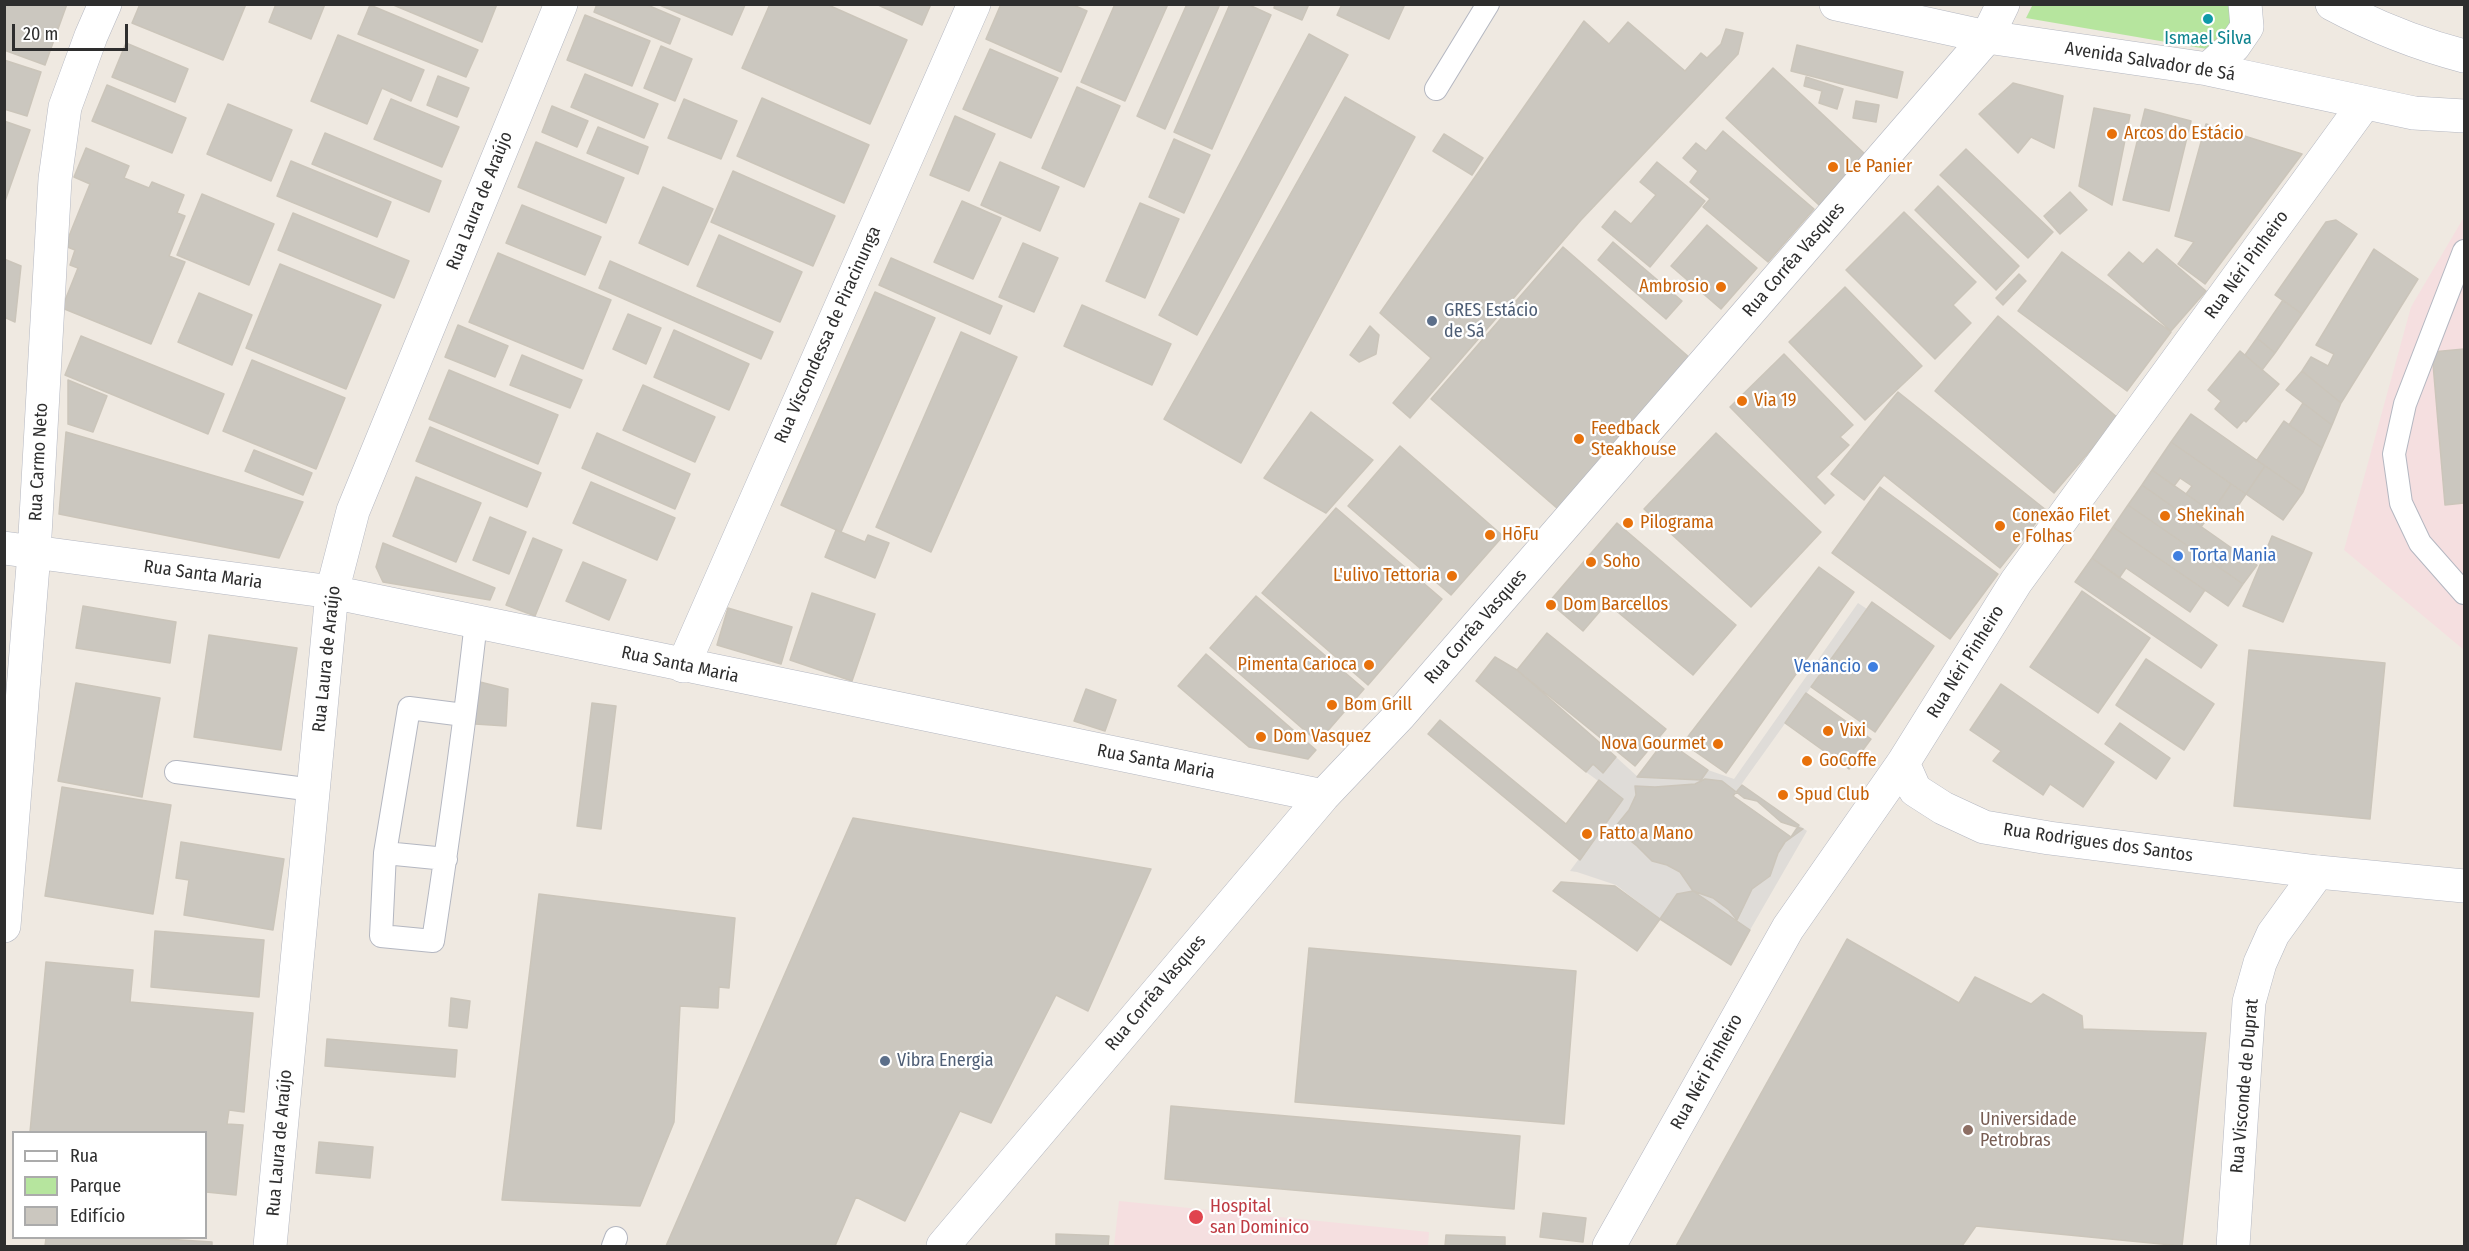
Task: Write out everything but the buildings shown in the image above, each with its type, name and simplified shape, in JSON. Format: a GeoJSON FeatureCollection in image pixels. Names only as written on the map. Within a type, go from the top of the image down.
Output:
{"type":"FeatureCollection","features":[{"type":"Feature","properties":{"kind":"street","name":"Rua Carmo Neto"},"geometry":{"type":"LineString","coordinates":[[4,926],[19,551],[55,179],[65,107],[105,4]]}},
{"type":"Feature","properties":{"kind":"street","name":"Rua Laura de Araújo"},"geometry":{"type":"LineString","coordinates":[[270,1246],[332,592],[353,511],[561,4]]}},
{"type":"Feature","properties":{"kind":"street","name":"Rua Viscondessa de Piracinunga"},"geometry":{"type":"LineString","coordinates":[[683,666],[974,4]]}},
{"type":"Feature","properties":{"kind":"street","name":"Avenida Salvador de Sá"},"geometry":{"type":"LineString","coordinates":[[1836,4],[1987,37],[2208,69],[2414,113],[2464,116]]}},
{"type":"Feature","properties":{"kind":"street","name":"Rua Corrêa Vasques"},"geometry":{"type":"LineString","coordinates":[[943,1246],[1323,796],[1399,716],[1987,37],[2004,4]]}},
{"type":"Feature","properties":{"kind":"street"},"geometry":{"type":"LineString","coordinates":[[2208,69],[2234,46],[2247,27],[2245,4]]}},
{"type":"Feature","properties":{"kind":"street"},"geometry":{"type":"LineString","coordinates":[[2332,4],[2377,28],[2436,49],[2464,56]]}},
{"type":"Feature","properties":{"kind":"street","name":"Rua Néri Pinheiro"},"geometry":{"type":"LineString","coordinates":[[1609,1246],[1788,928],[1903,763],[2016,582],[2364,104]]}},
{"type":"Feature","properties":{"kind":"street","name":"Rua Santa Maria"},"geometry":{"type":"LineString","coordinates":[[19,551],[332,592],[1323,796]]}},
{"type":"Feature","properties":{"kind":"street","name":"Rua Rodrigues dos Santos"},"geometry":{"type":"LineString","coordinates":[[1903,763],[1915,790],[1943,808],[1984,827],[2049,838],[2318,872],[2464,886]]}},
{"type":"Feature","properties":{"kind":"street","name":"Rua Visconde de Duprat"},"geometry":{"type":"LineString","coordinates":[[2232,1246],[2249,1002],[2260,963],[2273,934],[2318,872]]}},
{"type":"Feature","properties":{"kind":"lane"},"geometry":{"type":"LineString","coordinates":[[1436,89],[1488,4]]}},
{"type":"Feature","properties":{"kind":"lane"},"geometry":{"type":"LineString","coordinates":[[2464,251],[2406,404],[2394,454],[2401,503],[2421,543],[2464,593]]}},
{"type":"Feature","properties":{"kind":"lane"},"geometry":{"type":"LineString","coordinates":[[464,716],[409,708],[385,853],[381,936],[434,942],[446,859],[476,622]]}},
{"type":"Feature","properties":{"kind":"lane"},"geometry":{"type":"LineString","coordinates":[[176,772],[313,790]]}},
{"type":"Feature","properties":{"kind":"lane"},"geometry":{"type":"LineString","coordinates":[[385,853],[446,859]]}},
{"type":"Feature","properties":{"kind":"shaded area"},"geometry":{"type":"Polygon","coordinates":[[[2464,217],[2464,650],[2344,550],[2411,307],[2464,217]]]}},
{"type":"Feature","properties":{"kind":"shaded area"},"geometry":{"type":"Polygon","coordinates":[[[1858,603],[1867,609],[1733,796],[1792,837],[1799,825],[1807,831],[1750,930],[1693,891],[1677,894],[1660,919],[1616,885],[1570,871],[1623,799],[1586,772],[1593,764],[1603,772],[1616,757],[1638,777],[1701,780],[1708,770],[1734,779],[1858,603]]]}},
{"type":"Feature","properties":{"kind":"shaded area","name":"Hospital san Dominico"},"geometry":{"type":"Polygon","coordinates":[[[1119,1201],[1429,1232],[1428,1246],[1114,1246],[1119,1201]]]}},
{"type":"Feature","properties":{"kind":"green space"},"geometry":{"type":"Polygon","coordinates":[[[2033,4],[2231,4],[2236,14],[2223,42],[2207,49],[2026,18],[2033,4]]]}},
{"type":"Feature","properties":{"kind":"place","name":"Ismael Silva"},"geometry":{"type":"Point","coordinates":[2208,19]}},
{"type":"Feature","properties":{"kind":"place","name":"Arcos do Estácio"},"geometry":{"type":"Point","coordinates":[2112,134]}},
{"type":"Feature","properties":{"kind":"place","name":"Le Panier"},"geometry":{"type":"Point","coordinates":[1833,167]}},
{"type":"Feature","properties":{"kind":"place","name":"Ambrosio"},"geometry":{"type":"Point","coordinates":[1721,287]}},
{"type":"Feature","properties":{"kind":"place","name":"GRES Estácio de Sá"},"geometry":{"type":"Point","coordinates":[1432,321]}},
{"type":"Feature","properties":{"kind":"place","name":"Via 19"},"geometry":{"type":"Point","coordinates":[1742,401]}},
{"type":"Feature","properties":{"kind":"place","name":"Feedback Steakhouse"},"geometry":{"type":"Point","coordinates":[1579,439]}},
{"type":"Feature","properties":{"kind":"place","name":"Shekinah"},"geometry":{"type":"Point","coordinates":[2165,516]}},
{"type":"Feature","properties":{"kind":"place","name":"Pilograma"},"geometry":{"type":"Point","coordinates":[1628,523]}},
{"type":"Feature","properties":{"kind":"place","name":"Conexão Filet e Folhas"},"geometry":{"type":"Point","coordinates":[2000,526]}},
{"type":"Feature","properties":{"kind":"place","name":"HōFu"},"geometry":{"type":"Point","coordinates":[1490,535]}},
{"type":"Feature","properties":{"kind":"place","name":"Torta Mania"},"geometry":{"type":"Point","coordinates":[2178,556]}},
{"type":"Feature","properties":{"kind":"place","name":"Soho"},"geometry":{"type":"Point","coordinates":[1591,562]}},
{"type":"Feature","properties":{"kind":"place","name":"L'ulivo Tettoria"},"geometry":{"type":"Point","coordinates":[1452,576]}},
{"type":"Feature","properties":{"kind":"place","name":"Dom Barcellos"},"geometry":{"type":"Point","coordinates":[1551,605]}},
{"type":"Feature","properties":{"kind":"place","name":"Pimenta Carioca"},"geometry":{"type":"Point","coordinates":[1369,665]}},
{"type":"Feature","properties":{"kind":"place","name":"Venâncio"},"geometry":{"type":"Point","coordinates":[1873,667]}},
{"type":"Feature","properties":{"kind":"place","name":"Bom Grill"},"geometry":{"type":"Point","coordinates":[1332,705]}},
{"type":"Feature","properties":{"kind":"place","name":"Vixi"},"geometry":{"type":"Point","coordinates":[1828,731]}},
{"type":"Feature","properties":{"kind":"place","name":"Dom Vasquez"},"geometry":{"type":"Point","coordinates":[1261,737]}},
{"type":"Feature","properties":{"kind":"place","name":"Nova Gourmet"},"geometry":{"type":"Point","coordinates":[1718,744]}},
{"type":"Feature","properties":{"kind":"place","name":"GoCoffe"},"geometry":{"type":"Point","coordinates":[1807,761]}},
{"type":"Feature","properties":{"kind":"place","name":"Spud Club"},"geometry":{"type":"Point","coordinates":[1783,795]}},
{"type":"Feature","properties":{"kind":"place","name":"Fatto a Mano"},"geometry":{"type":"Point","coordinates":[1587,834]}},
{"type":"Feature","properties":{"kind":"place","name":"Vibra Energia"},"geometry":{"type":"Point","coordinates":[885,1061]}},
{"type":"Feature","properties":{"kind":"place","name":"Universidade Petrobras"},"geometry":{"type":"Point","coordinates":[1968,1130]}},
{"type":"Feature","properties":{"kind":"place","name":"Hospital san Dominico"},"geometry":{"type":"Point","coordinates":[1196,1217]}}]}
